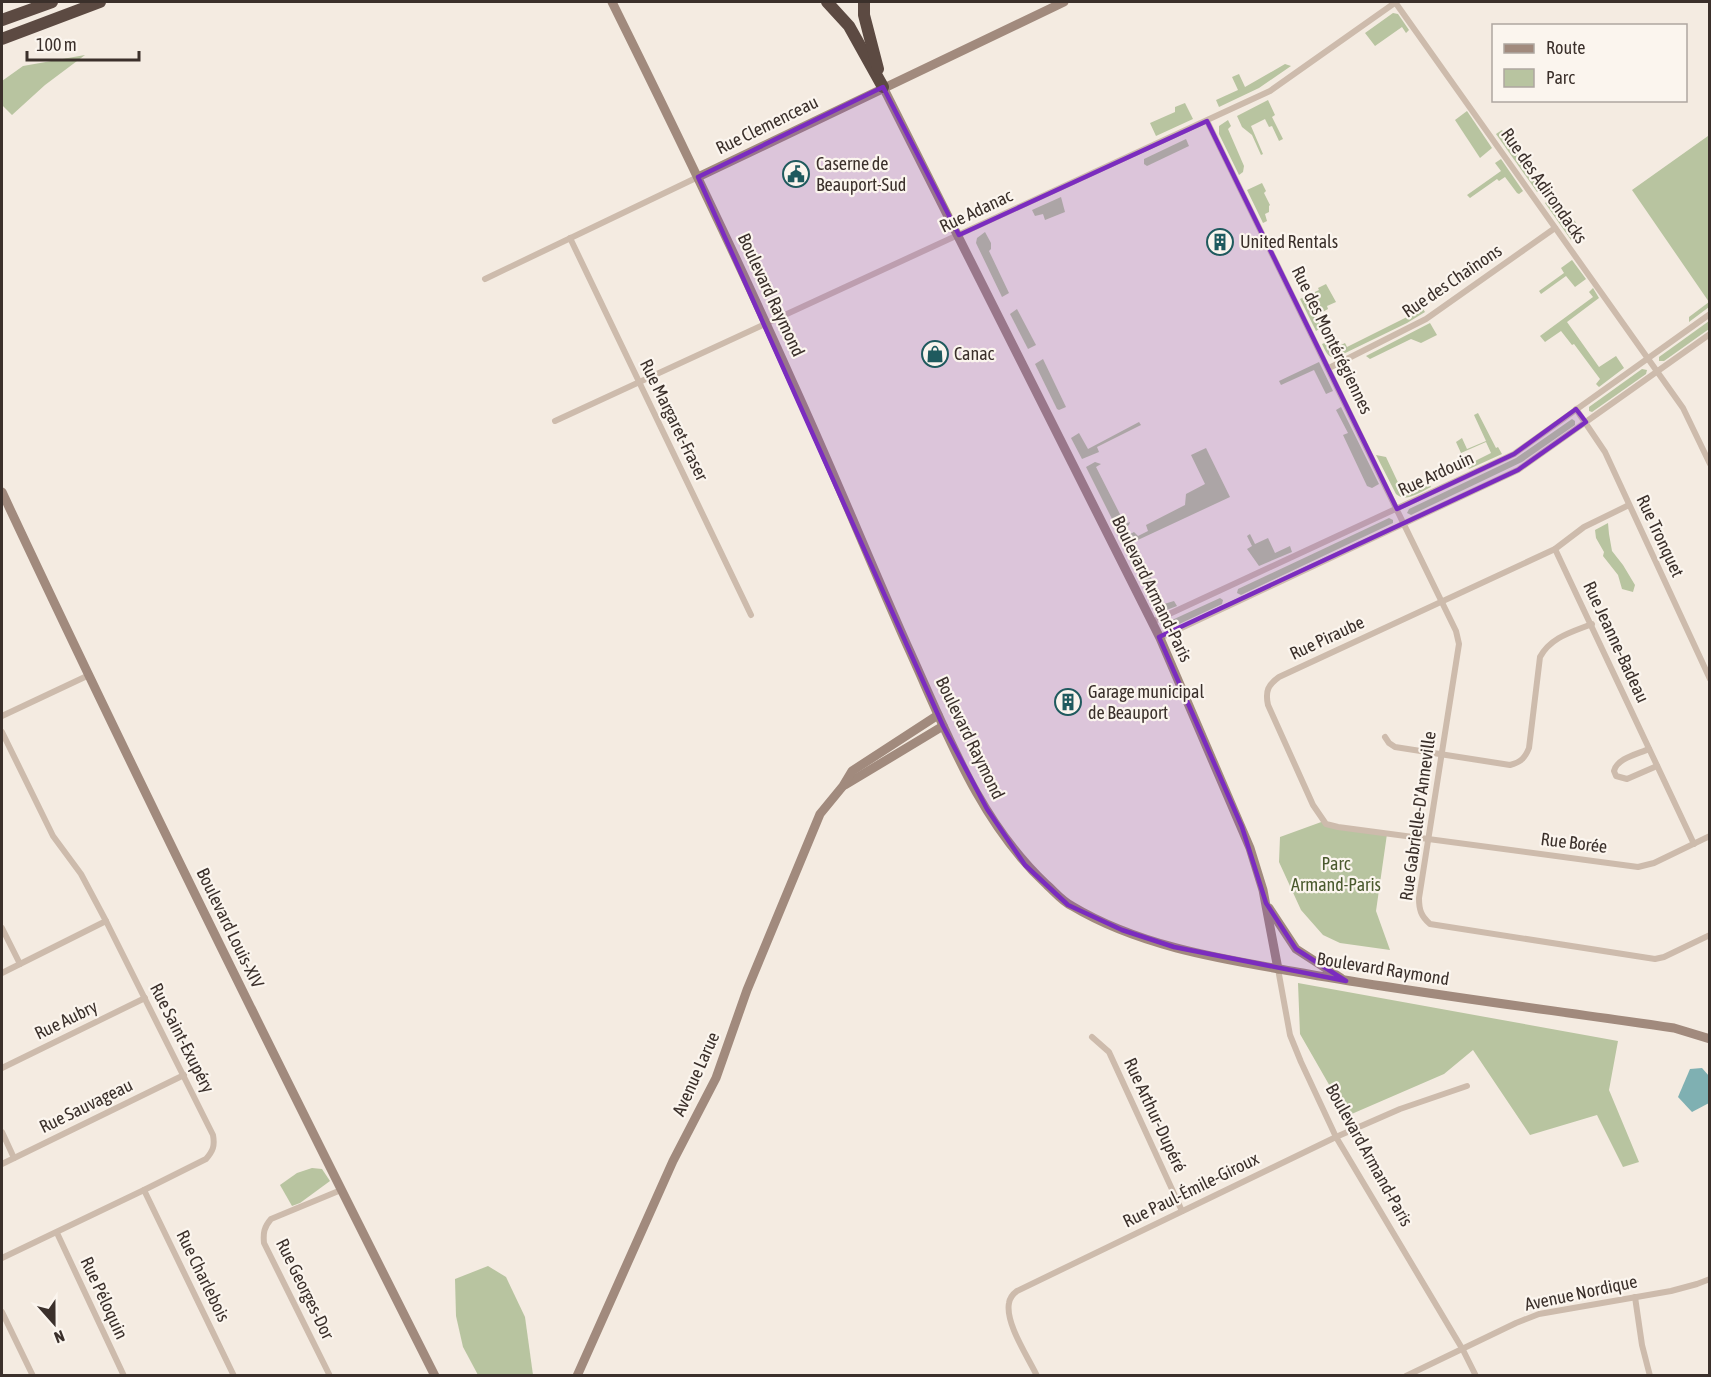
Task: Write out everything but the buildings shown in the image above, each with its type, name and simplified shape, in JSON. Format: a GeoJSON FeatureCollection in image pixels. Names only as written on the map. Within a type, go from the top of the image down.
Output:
{"type":"FeatureCollection","features":[{"type":"Feature","properties":{"kind":"highway"},"geometry":{"type":"LineString","coordinates":[[2,20],[52,2]]}},
{"type":"Feature","properties":{"kind":"highway"},"geometry":{"type":"LineString","coordinates":[[2,39],[100,2]]}},
{"type":"Feature","properties":{"kind":"highway"},"geometry":{"type":"LineString","coordinates":[[827,2],[849,26],[883,87]]}},
{"type":"Feature","properties":{"kind":"highway"},"geometry":{"type":"LineString","coordinates":[[864,2],[864,15],[883,87]]}},
{"type":"Feature","properties":{"kind":"street","name":"Boulevard Raymond"},"geometry":{"type":"LineString","coordinates":[[612,2],[698,177],[766,324],[938,716],[987,810],[1025,865],[1068,905],[1122,930],[1207,955],[1346,981],[1674,1028],[1710,1039]]}},
{"type":"Feature","properties":{"kind":"street","name":"Rue Clemenceau"},"geometry":{"type":"LineString","coordinates":[[485,279],[1064,2]]}},
{"type":"Feature","properties":{"kind":"street","name":"Rue Adanac"},"geometry":{"type":"LineString","coordinates":[[555,421],[1270,91],[1396,2]]}},
{"type":"Feature","properties":{"kind":"street","name":"Rue des Adirondacks"},"geometry":{"type":"LineString","coordinates":[[1396,2],[1658,371],[1683,408],[1710,464]]}},
{"type":"Feature","properties":{"kind":"street","name":"Boulevard Armand-Paris"},"geometry":{"type":"LineString","coordinates":[[883,87],[1160,638],[1242,827],[1266,903],[1290,1035],[1335,1137],[1476,1376]]}},
{"type":"Feature","properties":{"kind":"street","name":"Rue des Montérégiennes"},"geometry":{"type":"LineString","coordinates":[[1207,121],[1397,508]]}},
{"type":"Feature","properties":{"kind":"street","name":"Rue des Chaînons"},"geometry":{"type":"LineString","coordinates":[[1329,368],[1426,319],[1555,228]]}},
{"type":"Feature","properties":{"kind":"street","name":"Rue Margaret-Fraser"},"geometry":{"type":"LineString","coordinates":[[570,238],[752,615]]}},
{"type":"Feature","properties":{"kind":"street","name":"Rue Ardouin"},"geometry":{"type":"LineString","coordinates":[[1152,622],[1514,454],[1710,315]]}},
{"type":"Feature","properties":{"kind":"street","name":"Rue Ardouin"},"geometry":{"type":"LineString","coordinates":[[1160,638],[1518,470],[1710,334]]}},
{"type":"Feature","properties":{"kind":"street","name":"Rue Tronquet"},"geometry":{"type":"LineString","coordinates":[[1576,409],[1605,452],[1710,678]]}},
{"type":"Feature","properties":{"kind":"street","name":"Boulevard Louis-XIV"},"geometry":{"type":"LineString","coordinates":[[2,492],[87,676],[341,1191],[435,1376]]}},
{"type":"Feature","properties":{"kind":"street","name":"Rue Piraube"},"geometry":{"type":"LineString","coordinates":[[1428,839],[1326,824],[1312,805],[1268,705],[1266,690],[1279,676],[1555,549],[1584,527],[1629,505]]}},
{"type":"Feature","properties":{"kind":"street","name":"Rue Gabrielle-D'Anneville"},"geometry":{"type":"LineString","coordinates":[[1397,508],[1452,619],[1460,644],[1428,839],[1419,906],[1423,918],[1430,924],[1655,959],[1710,935]]}},
{"type":"Feature","properties":{"kind":"street","name":"Rue Jeanne-Badeau"},"geometry":{"type":"LineString","coordinates":[[1555,549],[1694,844]]}},
{"type":"Feature","properties":{"kind":"street"},"geometry":{"type":"LineString","coordinates":[[1385,737],[1395,747],[1510,765],[1523,760],[1529,748],[1540,657],[1556,639],[1592,624]]}},
{"type":"Feature","properties":{"kind":"street"},"geometry":{"type":"LineString","coordinates":[[2,716],[87,676]]}},
{"type":"Feature","properties":{"kind":"street","name":"Avenue Larue"},"geometry":{"type":"LineString","coordinates":[[577,1376],[673,1161],[716,1078],[747,990],[820,814],[852,771],[938,716]]}},
{"type":"Feature","properties":{"kind":"street","name":"Avenue Larue"},"geometry":{"type":"LineString","coordinates":[[843,786],[943,726]]}},
{"type":"Feature","properties":{"kind":"street","name":"Rue Saint-Exupéry"},"geometry":{"type":"LineString","coordinates":[[2,732],[53,836],[81,874],[106,921],[184,1075],[213,1135],[215,1144],[206,1159],[2,1258]]}},
{"type":"Feature","properties":{"kind":"street"},"geometry":{"type":"LineString","coordinates":[[1649,749],[1615,765],[1616,776],[1627,779],[1657,766]]}},
{"type":"Feature","properties":{"kind":"street","name":"Rue Borée"},"geometry":{"type":"LineString","coordinates":[[1428,839],[1638,867],[1654,863],[1710,836]]}},
{"type":"Feature","properties":{"kind":"street"},"geometry":{"type":"LineString","coordinates":[[1266,903],[1296,949],[1346,981]]}},
{"type":"Feature","properties":{"kind":"street"},"geometry":{"type":"LineString","coordinates":[[2,973],[106,921]]}},
{"type":"Feature","properties":{"kind":"street"},"geometry":{"type":"LineString","coordinates":[[2,928],[20,964]]}},
{"type":"Feature","properties":{"kind":"street","name":"Rue Aubry"},"geometry":{"type":"LineString","coordinates":[[2,1068],[145,998]]}},
{"type":"Feature","properties":{"kind":"street","name":"Rue Arthur-Dupéré"},"geometry":{"type":"LineString","coordinates":[[1092,1037],[1109,1052],[1182,1211]]}},
{"type":"Feature","properties":{"kind":"street","name":"Rue Sauvageau"},"geometry":{"type":"LineString","coordinates":[[2,1164],[184,1075]]}},
{"type":"Feature","properties":{"kind":"street","name":"Rue Paul-Émile-Giroux"},"geometry":{"type":"LineString","coordinates":[[1037,1376],[1008,1316],[1011,1296],[1017,1291],[1335,1137],[1400,1109],[1467,1086]]}},
{"type":"Feature","properties":{"kind":"street"},"geometry":{"type":"LineString","coordinates":[[2,1132],[14,1158]]}},
{"type":"Feature","properties":{"kind":"street","name":"Rue Charlebois"},"geometry":{"type":"LineString","coordinates":[[144,1190],[234,1376]]}},
{"type":"Feature","properties":{"kind":"street","name":"Rue Georges-Dor"},"geometry":{"type":"LineString","coordinates":[[330,1376],[264,1243],[263,1234],[265,1226],[271,1219],[341,1191]]}},
{"type":"Feature","properties":{"kind":"street","name":"Rue Péloquin"},"geometry":{"type":"LineString","coordinates":[[57,1233],[124,1376]]}},
{"type":"Feature","properties":{"kind":"street","name":"Avenue Nordique"},"geometry":{"type":"LineString","coordinates":[[1406,1376],[1539,1314],[1671,1291],[1710,1278]]}},
{"type":"Feature","properties":{"kind":"street"},"geometry":{"type":"LineString","coordinates":[[1635,1297],[1642,1345],[1650,1376]]}},
{"type":"Feature","properties":{"kind":"street"},"geometry":{"type":"LineString","coordinates":[[2,1312],[33,1376]]}},
{"type":"Feature","properties":{"kind":"highlighted area"},"geometry":{"type":"Polygon","coordinates":[[[883,87],[959,235],[1207,121],[1397,509],[1514,454],[1576,409],[1586,422],[1518,470],[1159,637],[1242,827],[1266,903],[1296,949],[1346,981],[1174,947],[1122,930],[1068,905],[1025,865],[987,809],[943,726],[698,177],[883,87]]]}},
{"type":"Feature","properties":{"kind":"green space"},"geometry":{"type":"Polygon","coordinates":[[[1393,13],[1398,14],[1409,30],[1406,33],[1402,27],[1375,46],[1365,33],[1393,13]]]}},
{"type":"Feature","properties":{"kind":"green space"},"geometry":{"type":"Polygon","coordinates":[[[85,55],[45,85],[12,115],[2,105],[2,81],[23,66],[85,55]]]}},
{"type":"Feature","properties":{"kind":"green space"},"geometry":{"type":"Polygon","coordinates":[[[1285,64],[1291,66],[1259,88],[1219,107],[1216,100],[1238,90],[1232,77],[1239,74],[1245,87],[1285,64]]]}},
{"type":"Feature","properties":{"kind":"green space"},"geometry":{"type":"Polygon","coordinates":[[[1268,100],[1275,115],[1272,117],[1283,139],[1279,141],[1272,126],[1269,127],[1265,119],[1251,126],[1263,154],[1261,155],[1252,135],[1242,127],[1237,116],[1268,100]]]}},
{"type":"Feature","properties":{"kind":"green space"},"geometry":{"type":"Polygon","coordinates":[[[1185,103],[1193,119],[1156,136],[1150,123],[1175,112],[1175,107],[1185,103]]]}},
{"type":"Feature","properties":{"kind":"green space"},"geometry":{"type":"Polygon","coordinates":[[[1467,111],[1492,148],[1480,158],[1455,120],[1467,111]]]}},
{"type":"Feature","properties":{"kind":"green space"},"geometry":{"type":"Polygon","coordinates":[[[1228,120],[1231,126],[1228,129],[1244,166],[1243,172],[1239,175],[1219,134],[1219,126],[1228,120]]]}},
{"type":"Feature","properties":{"kind":"green space"},"geometry":{"type":"Polygon","coordinates":[[[1502,130],[1543,189],[1537,192],[1496,134],[1502,130]]]}},
{"type":"Feature","properties":{"kind":"green space"},"geometry":{"type":"Polygon","coordinates":[[[1708,136],[1710,138],[1709,307],[1689,322],[1689,317],[1709,302],[1632,190],[1708,136]]]}},
{"type":"Feature","properties":{"kind":"green space"},"geometry":{"type":"Polygon","coordinates":[[[1186,139],[1189,146],[1147,166],[1144,164],[1144,159],[1186,139]]]}},
{"type":"Feature","properties":{"kind":"green space"},"geometry":{"type":"Polygon","coordinates":[[[1501,159],[1523,191],[1517,193],[1505,177],[1499,181],[1497,179],[1470,198],[1467,195],[1501,171],[1495,163],[1501,159]]]}},
{"type":"Feature","properties":{"kind":"green space"},"geometry":{"type":"Polygon","coordinates":[[[1262,183],[1270,205],[1269,212],[1265,214],[1267,221],[1263,223],[1247,190],[1262,183]]]}},
{"type":"Feature","properties":{"kind":"green space"},"geometry":{"type":"Polygon","coordinates":[[[1061,197],[1065,212],[1045,220],[1043,214],[1035,216],[1032,210],[1061,197]]]}},
{"type":"Feature","properties":{"kind":"green space"},"geometry":{"type":"Polygon","coordinates":[[[1552,201],[1558,210],[1564,207],[1577,224],[1571,228],[1575,234],[1571,240],[1545,203],[1552,201]]]}},
{"type":"Feature","properties":{"kind":"green space"},"geometry":{"type":"Polygon","coordinates":[[[985,232],[991,243],[989,251],[1009,293],[1002,297],[976,243],[977,238],[985,232]]]}},
{"type":"Feature","properties":{"kind":"green space"},"geometry":{"type":"Polygon","coordinates":[[[1572,260],[1586,279],[1575,287],[1566,276],[1541,294],[1539,291],[1564,273],[1561,268],[1572,260]]]}},
{"type":"Feature","properties":{"kind":"green space"},"geometry":{"type":"Polygon","coordinates":[[[1326,284],[1336,302],[1317,315],[1322,327],[1316,331],[1300,299],[1326,284]]]}},
{"type":"Feature","properties":{"kind":"green space"},"geometry":{"type":"Polygon","coordinates":[[[1593,288],[1599,298],[1567,322],[1599,367],[1616,356],[1624,368],[1599,387],[1596,384],[1600,379],[1574,344],[1572,345],[1561,331],[1545,342],[1540,336],[1593,297],[1589,292],[1593,288]]]}},
{"type":"Feature","properties":{"kind":"green space"},"geometry":{"type":"Polygon","coordinates":[[[1017,309],[1036,345],[1028,349],[1010,314],[1017,309]]]}},
{"type":"Feature","properties":{"kind":"green space"},"geometry":{"type":"Polygon","coordinates":[[[1423,309],[1425,312],[1407,323],[1337,357],[1329,356],[1322,344],[1329,341],[1333,349],[1345,343],[1347,347],[1423,309]]]}},
{"type":"Feature","properties":{"kind":"green space"},"geometry":{"type":"Polygon","coordinates":[[[1709,321],[1709,329],[1664,361],[1659,361],[1659,357],[1709,321]]]}},
{"type":"Feature","properties":{"kind":"green space"},"geometry":{"type":"Polygon","coordinates":[[[1430,323],[1437,335],[1421,343],[1411,339],[1370,359],[1366,356],[1430,323]]]}},
{"type":"Feature","properties":{"kind":"green space"},"geometry":{"type":"Polygon","coordinates":[[[1043,359],[1066,407],[1059,410],[1035,364],[1043,359]]]}},
{"type":"Feature","properties":{"kind":"green space"},"geometry":{"type":"Polygon","coordinates":[[[1319,362],[1333,391],[1326,394],[1314,370],[1281,385],[1279,381],[1319,362]]]}},
{"type":"Feature","properties":{"kind":"green space"},"geometry":{"type":"Polygon","coordinates":[[[1642,369],[1647,370],[1646,374],[1592,412],[1589,411],[1589,407],[1642,369]]]}},
{"type":"Feature","properties":{"kind":"green space"},"geometry":{"type":"Polygon","coordinates":[[[1341,407],[1379,484],[1372,488],[1367,486],[1343,435],[1348,433],[1336,410],[1341,407]]]}},
{"type":"Feature","properties":{"kind":"green space"},"geometry":{"type":"Polygon","coordinates":[[[1478,413],[1496,448],[1498,447],[1502,454],[1469,469],[1467,465],[1491,453],[1486,442],[1461,453],[1456,442],[1462,438],[1467,449],[1486,441],[1474,415],[1478,413]]]}},
{"type":"Feature","properties":{"kind":"green space"},"geometry":{"type":"Polygon","coordinates":[[[1572,419],[1575,425],[1522,462],[1411,515],[1407,513],[1409,509],[1516,458],[1572,419]]]}},
{"type":"Feature","properties":{"kind":"green space"},"geometry":{"type":"Polygon","coordinates":[[[1139,422],[1141,425],[1097,447],[1099,452],[1082,459],[1071,438],[1079,433],[1088,449],[1139,422]]]}},
{"type":"Feature","properties":{"kind":"green space"},"geometry":{"type":"Polygon","coordinates":[[[1206,448],[1230,497],[1125,546],[1121,539],[1134,532],[1138,536],[1148,531],[1146,525],[1185,505],[1186,494],[1205,484],[1191,455],[1206,448]]]}},
{"type":"Feature","properties":{"kind":"green space"},"geometry":{"type":"Polygon","coordinates":[[[1376,455],[1386,457],[1403,493],[1428,482],[1431,487],[1409,497],[1396,494],[1376,455]]]}},
{"type":"Feature","properties":{"kind":"green space"},"geometry":{"type":"Polygon","coordinates":[[[1095,462],[1101,464],[1096,467],[1125,524],[1130,522],[1118,531],[1086,467],[1095,462]]]}},
{"type":"Feature","properties":{"kind":"green space"},"geometry":{"type":"Polygon","coordinates":[[[1389,518],[1393,520],[1393,523],[1241,595],[1237,593],[1238,589],[1389,518]]]}},
{"type":"Feature","properties":{"kind":"green space"},"geometry":{"type":"Polygon","coordinates":[[[1608,523],[1612,551],[1635,585],[1633,592],[1622,589],[1618,575],[1603,556],[1604,552],[1596,538],[1595,530],[1608,523]]]}},
{"type":"Feature","properties":{"kind":"green space"},"geometry":{"type":"Polygon","coordinates":[[[1250,534],[1255,544],[1268,538],[1275,553],[1290,546],[1292,552],[1259,566],[1247,549],[1252,546],[1247,536],[1250,534]]]}},
{"type":"Feature","properties":{"kind":"green space"},"geometry":{"type":"Polygon","coordinates":[[[1136,557],[1143,561],[1164,604],[1174,601],[1177,606],[1164,611],[1156,608],[1131,558],[1136,557]]]}},
{"type":"Feature","properties":{"kind":"green space"},"geometry":{"type":"Polygon","coordinates":[[[1220,598],[1223,600],[1222,604],[1175,626],[1171,624],[1172,620],[1220,598]]]}},
{"type":"Feature","properties":{"kind":"green space","name":"Parc Armand-Paris"},"geometry":{"type":"Polygon","coordinates":[[[1324,821],[1326,824],[1387,834],[1376,911],[1390,950],[1340,943],[1323,935],[1301,910],[1279,862],[1280,837],[1324,821]]]}},
{"type":"Feature","properties":{"kind":"green space"},"geometry":{"type":"Polygon","coordinates":[[[1298,983],[1618,1041],[1609,1090],[1639,1162],[1623,1167],[1597,1115],[1530,1135],[1473,1050],[1444,1074],[1347,1116],[1300,1034],[1298,983]]]}},
{"type":"Feature","properties":{"kind":"green space"},"geometry":{"type":"Polygon","coordinates":[[[312,1168],[322,1169],[330,1181],[300,1203],[292,1206],[280,1185],[297,1173],[312,1168]]]}},
{"type":"Feature","properties":{"kind":"green space"},"geometry":{"type":"Polygon","coordinates":[[[488,1266],[506,1277],[525,1317],[533,1375],[478,1375],[463,1347],[456,1316],[455,1279],[488,1266]]]}},
{"type":"Feature","properties":{"kind":"water"},"geometry":{"type":"Polygon","coordinates":[[[1702,1068],[1709,1076],[1709,1103],[1692,1112],[1678,1097],[1690,1069],[1702,1068]]]}},
{"type":"Feature","properties":{"kind":"place","name":"Caserne de Beauport-Sud"},"geometry":{"type":"Point","coordinates":[796,174]}},
{"type":"Feature","properties":{"kind":"place","name":"United Rentals"},"geometry":{"type":"Point","coordinates":[1220,242]}},
{"type":"Feature","properties":{"kind":"place","name":"Canac"},"geometry":{"type":"Point","coordinates":[935,354]}},
{"type":"Feature","properties":{"kind":"place","name":"Garage municipal de Beauport"},"geometry":{"type":"Point","coordinates":[1068,702]}}]}
